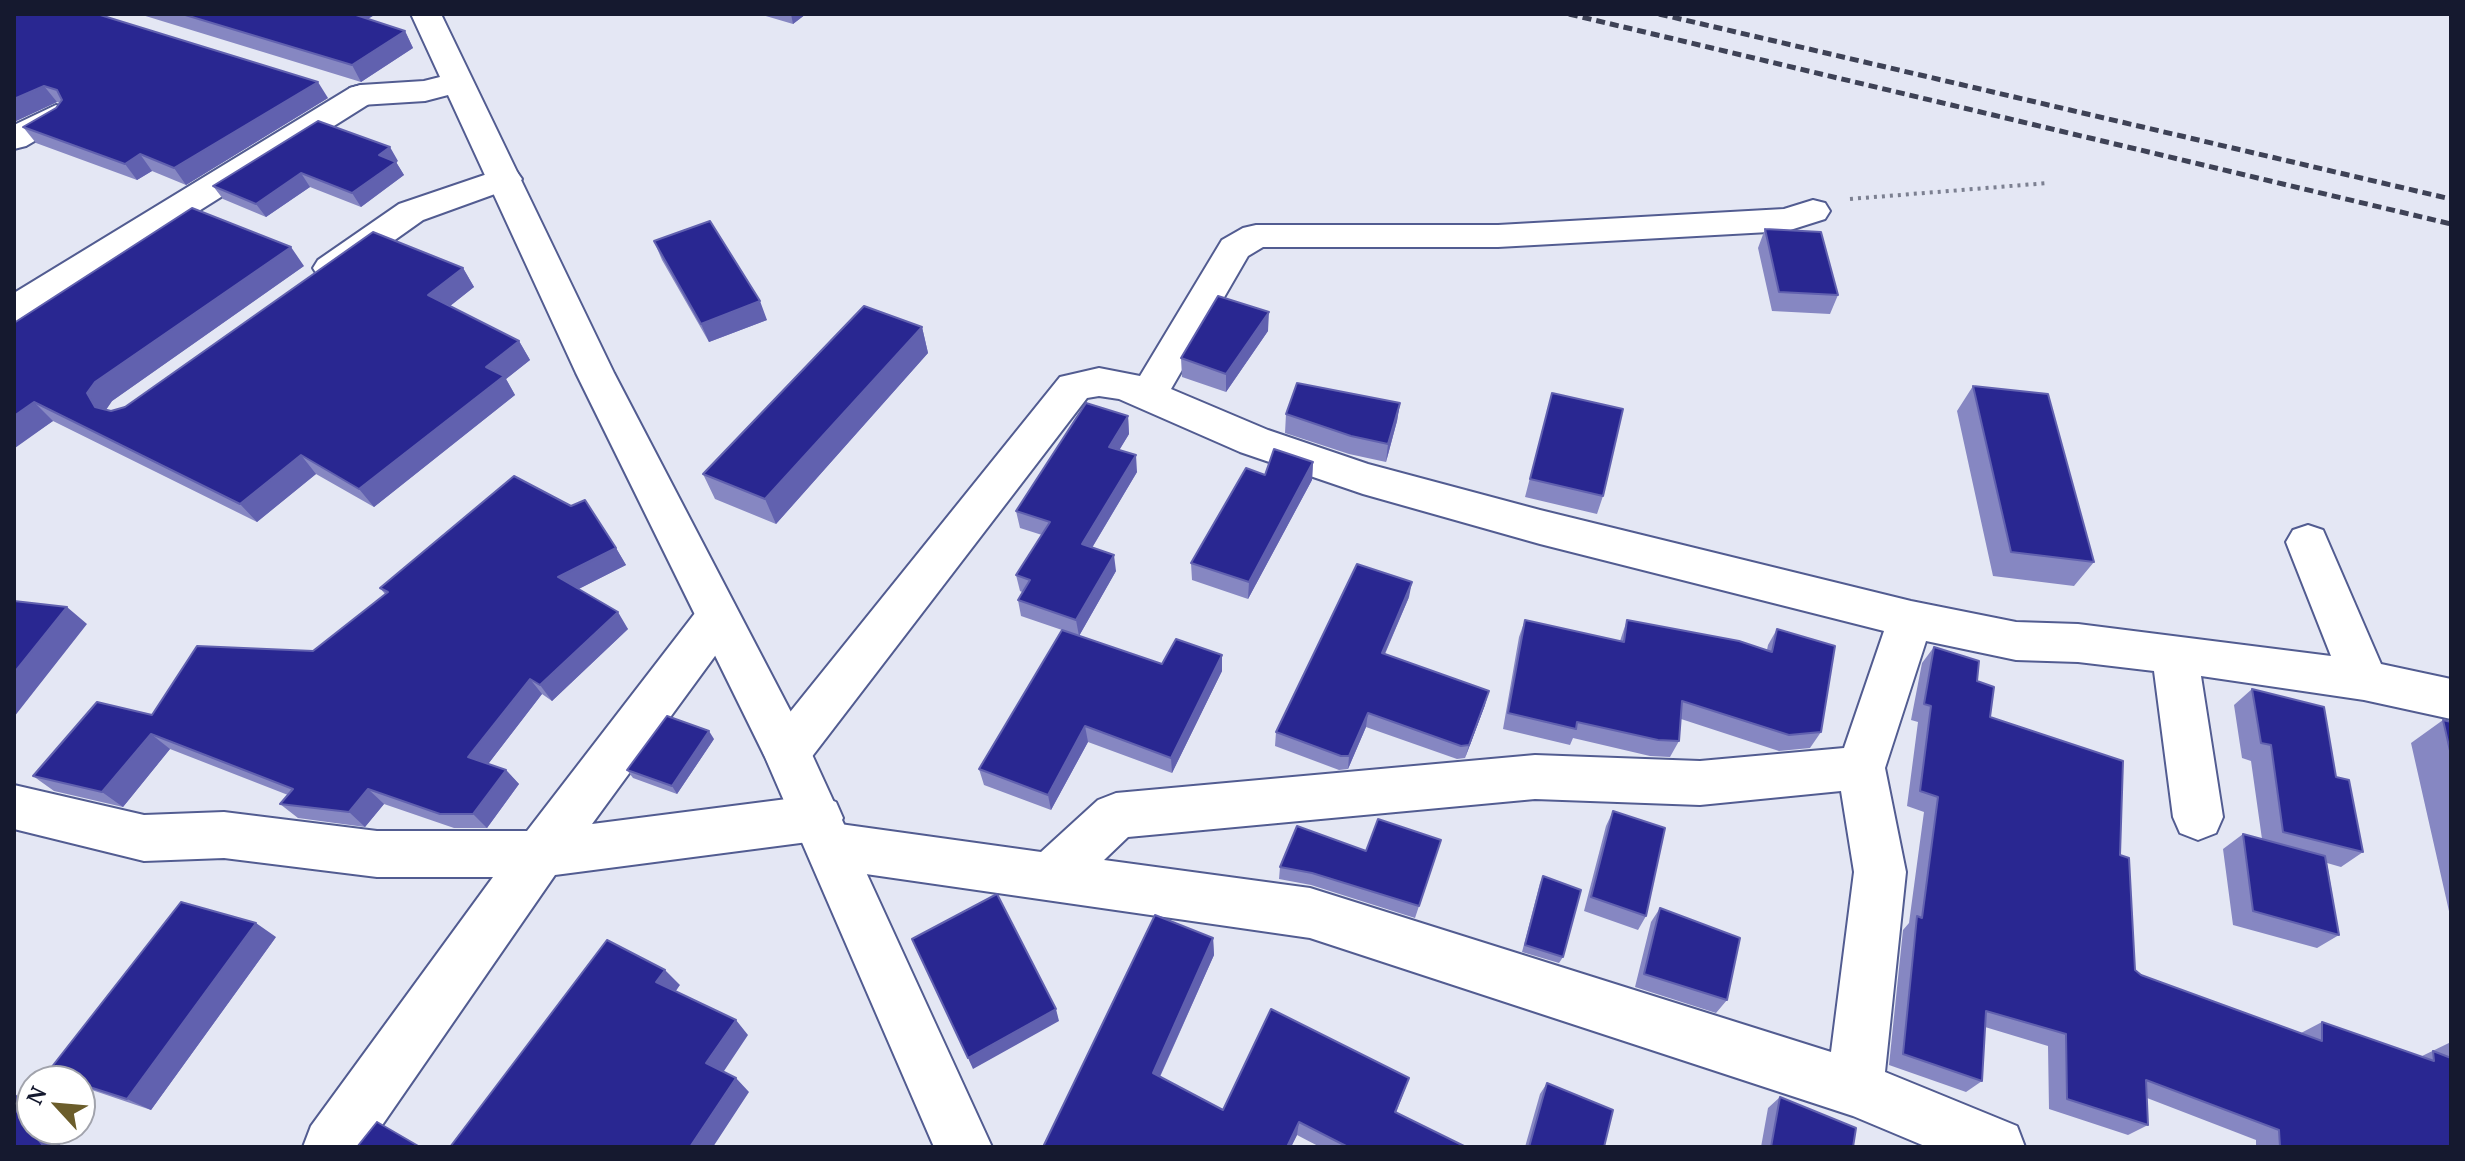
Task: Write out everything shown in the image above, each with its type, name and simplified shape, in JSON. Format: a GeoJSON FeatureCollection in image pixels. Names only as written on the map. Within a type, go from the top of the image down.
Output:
{"type":"FeatureCollection","features":[{"type":"Feature","properties":{"kind":"street"},"geometry":{"type":"LineString","coordinates":[[426,14],[595,373],[787,752],[963,1147]]}},
{"type":"Feature","properties":{"kind":"street"},"geometry":{"type":"LineString","coordinates":[[14,310],[344,90],[425,91],[459,82]]}},
{"type":"Feature","properties":{"kind":"street"},"geometry":{"type":"LineString","coordinates":[[14,139],[56,115]]}},
{"type":"Feature","properties":{"kind":"street"},"geometry":{"type":"LineString","coordinates":[[310,283],[411,212],[505,179]]}},
{"type":"Feature","properties":{"kind":"street"},"geometry":{"type":"LineString","coordinates":[[1148,395],[1235,248],[1256,236],[1498,236],[1787,220],[1813,211]]}},
{"type":"Feature","properties":{"kind":"street"},"geometry":{"type":"LineString","coordinates":[[787,752],[1074,387],[1099,382],[1126,386],[1240,436],[1363,478],[1540,527],[1911,619],[2016,641],[2078,643],[2175,654],[2364,680],[2451,699]]}},
{"type":"Feature","properties":{"kind":"street"},"geometry":{"type":"LineString","coordinates":[[2308,542],[2364,680]]}},
{"type":"Feature","properties":{"kind":"street"},"geometry":{"type":"LineString","coordinates":[[332,1147],[540,854],[718,617]]}},
{"type":"Feature","properties":{"kind":"street"},"geometry":{"type":"LineString","coordinates":[[1855,1088],[1880,872],[1861,768],[1911,619]]}},
{"type":"Feature","properties":{"kind":"street"},"geometry":{"type":"LineString","coordinates":[[2175,654],[2198,817]]}},
{"type":"Feature","properties":{"kind":"street"},"geometry":{"type":"LineString","coordinates":[[1050,877],[1116,816],[1535,777],[1700,783],[1861,768]]}},
{"type":"Feature","properties":{"kind":"street"},"geometry":{"type":"LineString","coordinates":[[14,807],[144,838],[224,835],[377,854],[540,854],[824,832],[1050,877],[1310,913],[1855,1088],[1992,1146]]}},
{"type":"Feature","properties":{"kind":"path"},"geometry":{"type":"LineString","coordinates":[[1813,211],[1859,196],[2048,183]]}},
{"type":"Feature","properties":{"kind":"building"},"geometry":{"type":"Polygon","coordinates":[[[14,14],[97,14],[318,82],[174,168],[140,154],[125,164],[23,127],[56,108],[62,100],[57,90],[44,86],[14,99],[14,14]]]}},
{"type":"Feature","properties":{"kind":"building"},"geometry":{"type":"Polygon","coordinates":[[[182,14],[359,14],[356,15],[405,31],[352,65],[182,14]]]}},
{"type":"Feature","properties":{"kind":"building"},"geometry":{"type":"Polygon","coordinates":[[[318,121],[390,147],[379,155],[396,162],[352,193],[301,173],[256,204],[213,186],[318,121]]]}},
{"type":"Feature","properties":{"kind":"building"},"geometry":{"type":"Polygon","coordinates":[[[192,208],[291,247],[95,382],[87,393],[95,407],[111,411],[125,407],[373,232],[463,268],[428,295],[519,341],[486,367],[504,376],[359,489],[301,455],[240,504],[34,402],[14,416],[14,323],[192,208]]]}},
{"type":"Feature","properties":{"kind":"building"},"geometry":{"type":"Polygon","coordinates":[[[710,221],[760,301],[701,324],[654,241],[710,221]]]}},
{"type":"Feature","properties":{"kind":"building"},"geometry":{"type":"Polygon","coordinates":[[[1765,229],[1821,232],[1838,295],[1779,292],[1765,229]]]}},
{"type":"Feature","properties":{"kind":"building"},"geometry":{"type":"Polygon","coordinates":[[[1218,296],[1269,312],[1226,374],[1181,358],[1218,296]]]}},
{"type":"Feature","properties":{"kind":"building"},"geometry":{"type":"Polygon","coordinates":[[[864,306],[922,327],[765,499],[703,474],[864,306]]]}},
{"type":"Feature","properties":{"kind":"building"},"geometry":{"type":"Polygon","coordinates":[[[1297,383],[1400,403],[1388,444],[1351,436],[1286,414],[1297,383]]]}},
{"type":"Feature","properties":{"kind":"building"},"geometry":{"type":"Polygon","coordinates":[[[1973,386],[2048,394],[2094,562],[2011,552],[1973,386]]]}},
{"type":"Feature","properties":{"kind":"building"},"geometry":{"type":"Polygon","coordinates":[[[1552,393],[1623,409],[1603,496],[1530,479],[1552,393]]]}},
{"type":"Feature","properties":{"kind":"building"},"geometry":{"type":"Polygon","coordinates":[[[1086,403],[1128,416],[1109,447],[1136,455],[1082,544],[1114,555],[1076,620],[1018,600],[1030,580],[1016,575],[1050,522],[1016,511],[1086,403]]]}},
{"type":"Feature","properties":{"kind":"building"},"geometry":{"type":"Polygon","coordinates":[[[1274,449],[1313,462],[1249,582],[1191,563],[1246,468],[1265,475],[1274,449]]]}},
{"type":"Feature","properties":{"kind":"building"},"geometry":{"type":"Polygon","coordinates":[[[514,476],[571,506],[585,500],[616,548],[558,577],[618,612],[540,685],[530,679],[468,757],[506,770],[473,814],[440,814],[368,789],[349,812],[280,804],[293,789],[151,734],[102,792],[33,776],[97,702],[152,715],[197,646],[313,651],[388,592],[380,588],[514,476]]]}},
{"type":"Feature","properties":{"kind":"building"},"geometry":{"type":"Polygon","coordinates":[[[1357,564],[1412,582],[1382,653],[1489,691],[1469,745],[1461,746],[1368,713],[1349,756],[1341,756],[1276,732],[1357,564]]]}},
{"type":"Feature","properties":{"kind":"building"},"geometry":{"type":"Polygon","coordinates":[[[14,601],[67,607],[14,673],[14,601]]]}},
{"type":"Feature","properties":{"kind":"building"},"geometry":{"type":"Polygon","coordinates":[[[1525,620],[1624,642],[1627,620],[1739,641],[1772,652],[1777,629],[1835,646],[1821,732],[1789,735],[1682,701],[1679,741],[1658,740],[1577,722],[1576,729],[1508,713],[1525,620]]]}},
{"type":"Feature","properties":{"kind":"building"},"geometry":{"type":"Polygon","coordinates":[[[1062,630],[1162,664],[1176,639],[1222,655],[1171,758],[1085,726],[1048,795],[979,769],[1062,630]]]}},
{"type":"Feature","properties":{"kind":"building"},"geometry":{"type":"Polygon","coordinates":[[[1934,647],[1979,661],[1977,681],[1994,687],[1990,717],[2123,761],[2120,855],[2129,858],[2135,970],[2141,975],[2322,1041],[2322,1022],[2434,1061],[2433,1051],[2451,1058],[2451,1147],[2280,1147],[2279,1130],[2146,1080],[2148,1125],[2067,1099],[2066,1034],[1986,1011],[1982,1081],[1903,1054],[1917,916],[1922,918],[1938,797],[1920,791],[1931,706],[1924,704],[1934,647]]]}},
{"type":"Feature","properties":{"kind":"building"},"geometry":{"type":"Polygon","coordinates":[[[2252,689],[2324,707],[2336,777],[2349,780],[2363,852],[2283,832],[2271,745],[2261,743],[2252,689]]]}},
{"type":"Feature","properties":{"kind":"building"},"geometry":{"type":"Polygon","coordinates":[[[667,716],[709,731],[672,786],[627,770],[667,716]]]}},
{"type":"Feature","properties":{"kind":"building"},"geometry":{"type":"Polygon","coordinates":[[[2443,720],[2451,722],[2451,755],[2443,720]]]}},
{"type":"Feature","properties":{"kind":"building"},"geometry":{"type":"Polygon","coordinates":[[[1613,811],[1665,828],[1646,916],[1591,897],[1613,811]]]}},
{"type":"Feature","properties":{"kind":"building"},"geometry":{"type":"Polygon","coordinates":[[[1378,819],[1441,840],[1419,906],[1312,873],[1280,867],[1297,826],[1366,851],[1378,819]]]}},
{"type":"Feature","properties":{"kind":"building"},"geometry":{"type":"Polygon","coordinates":[[[2243,834],[2325,856],[2339,935],[2253,911],[2243,834]]]}},
{"type":"Feature","properties":{"kind":"building"},"geometry":{"type":"Polygon","coordinates":[[[1543,876],[1581,890],[1563,957],[1525,945],[1543,876]]]}},
{"type":"Feature","properties":{"kind":"building"},"geometry":{"type":"Polygon","coordinates":[[[997,894],[1056,1009],[968,1058],[912,939],[997,894]]]}},
{"type":"Feature","properties":{"kind":"building"},"geometry":{"type":"Polygon","coordinates":[[[181,902],[256,923],[127,1099],[96,1089],[96,1065],[53,1065],[181,902]]]}},
{"type":"Feature","properties":{"kind":"building"},"geometry":{"type":"Polygon","coordinates":[[[1660,908],[1740,938],[1727,1000],[1644,974],[1660,908]]]}},
{"type":"Feature","properties":{"kind":"building"},"geometry":{"type":"Polygon","coordinates":[[[1155,915],[1213,938],[1153,1073],[1223,1110],[1271,1009],[1409,1078],[1395,1112],[1466,1147],[1348,1147],[1299,1122],[1287,1147],[1043,1147],[1155,915]]]}},
{"type":"Feature","properties":{"kind":"building"},"geometry":{"type":"Polygon","coordinates":[[[607,940],[665,970],[656,982],[736,1020],[706,1063],[736,1078],[690,1147],[450,1147],[607,940]]]}},
{"type":"Feature","properties":{"kind":"building"},"geometry":{"type":"Polygon","coordinates":[[[1547,1083],[1613,1110],[1604,1147],[1529,1147],[1547,1083]]]}},
{"type":"Feature","properties":{"kind":"building"},"geometry":{"type":"Polygon","coordinates":[[[1780,1097],[1856,1128],[1853,1147],[1771,1147],[1780,1097]]]}},
{"type":"Feature","properties":{"kind":"building"},"geometry":{"type":"Polygon","coordinates":[[[14,1108],[16,1145],[44,1147],[14,1147],[14,1108]]]}},
{"type":"Feature","properties":{"kind":"building"},"geometry":{"type":"Polygon","coordinates":[[[377,1122],[420,1147],[357,1147],[377,1122]]]}},
{"type":"Feature","properties":{"kind":"railway"},"geometry":{"type":"LineString","coordinates":[[1569,14],[2451,224]]}},
{"type":"Feature","properties":{"kind":"railway"},"geometry":{"type":"LineString","coordinates":[[1659,14],[2451,199]]}}]}
